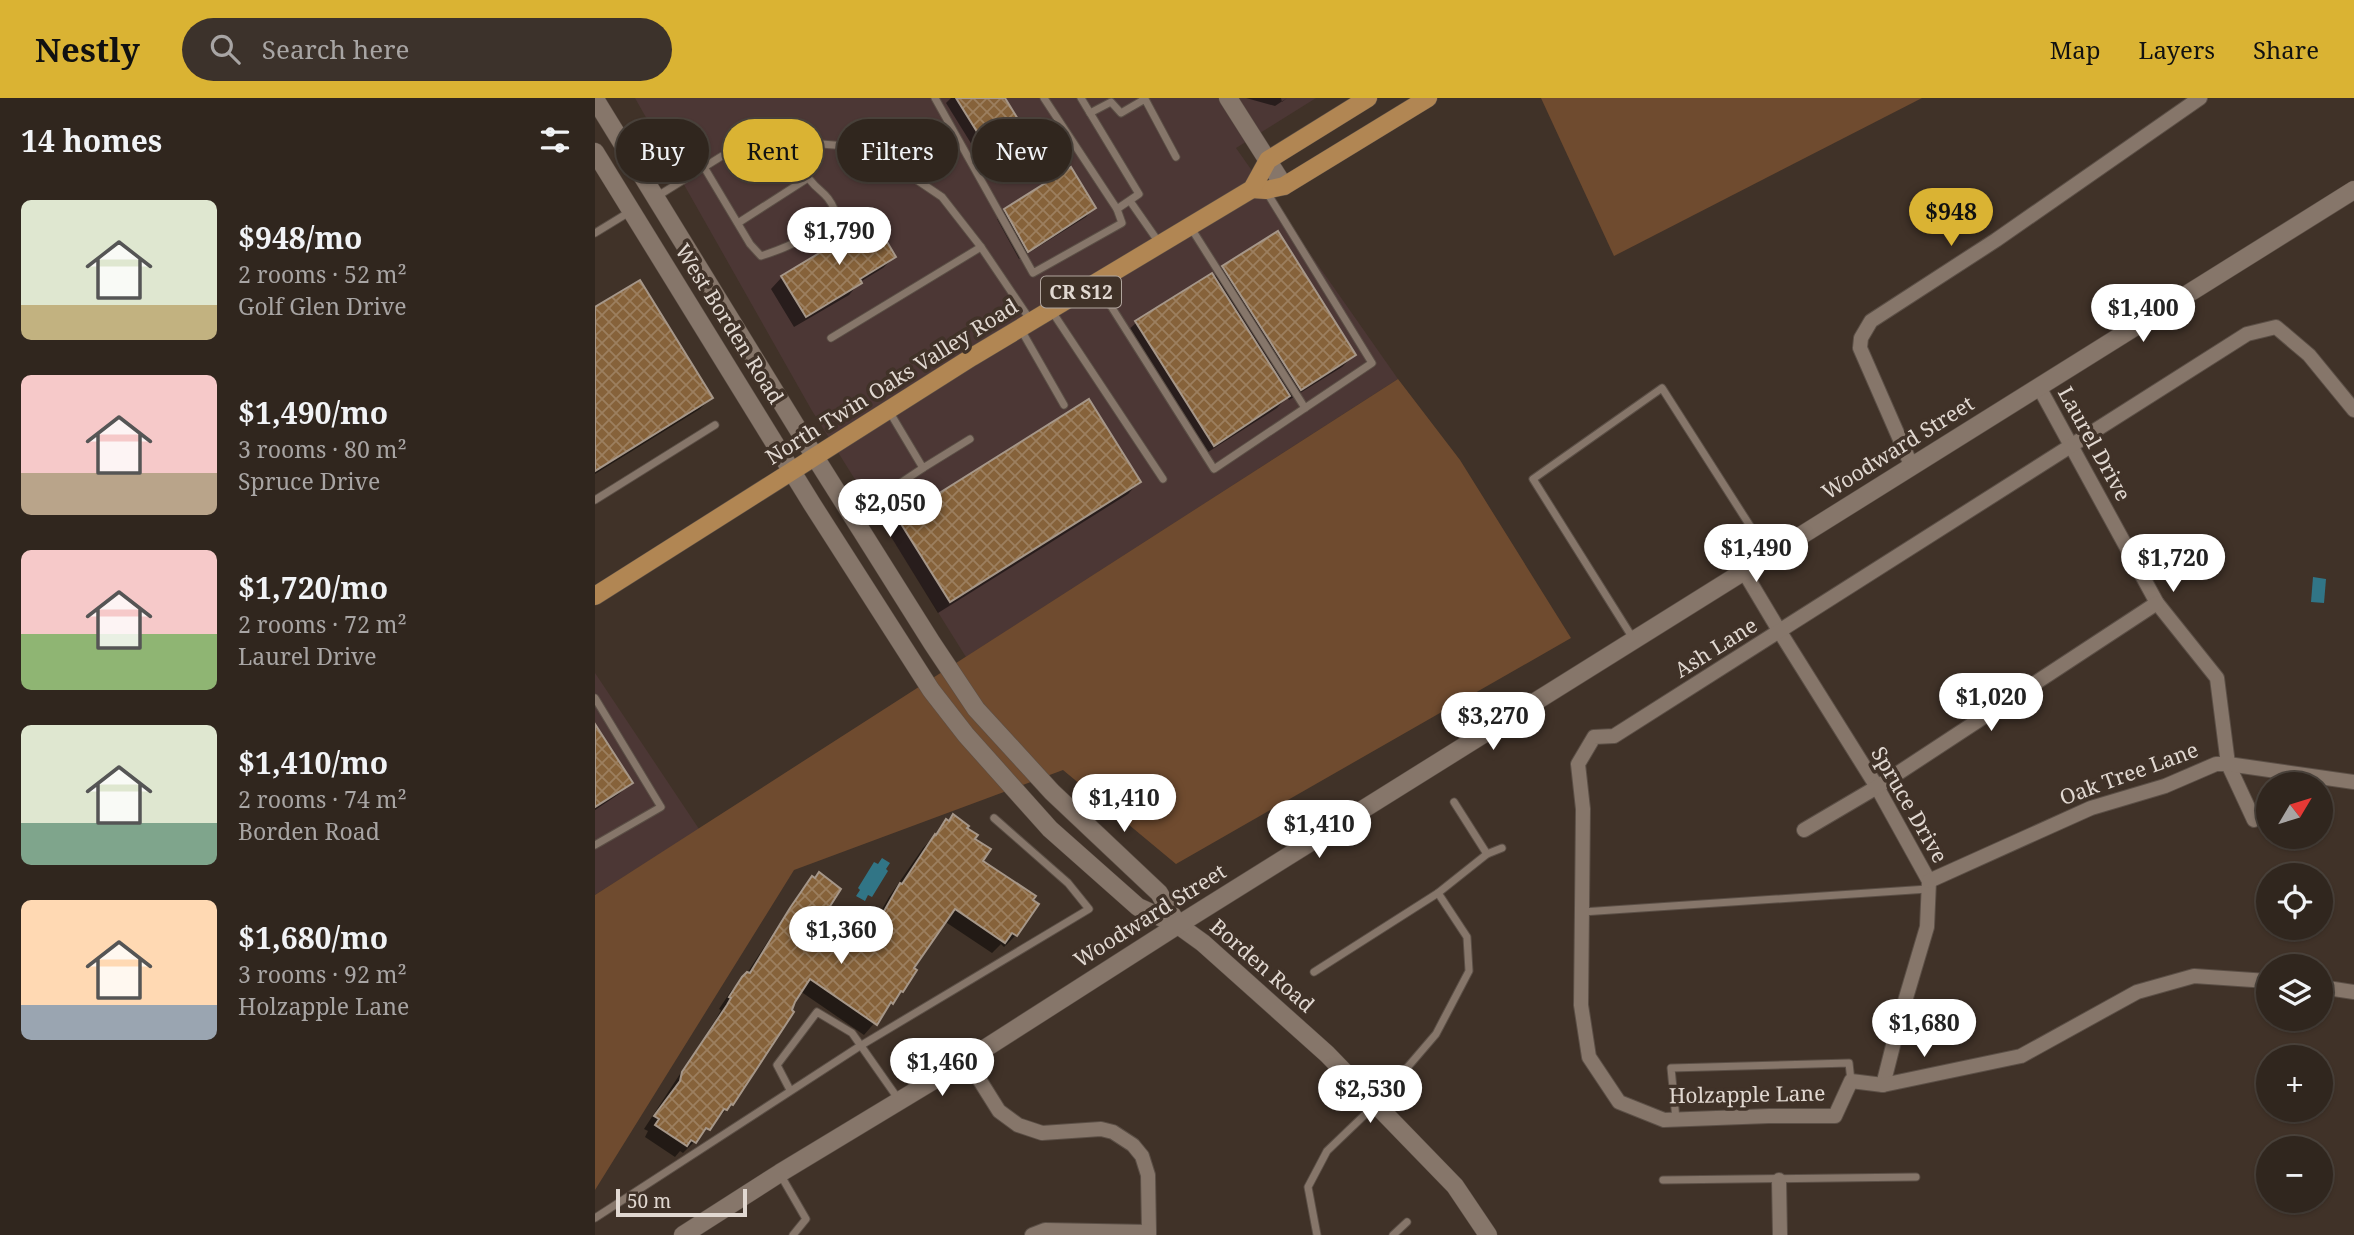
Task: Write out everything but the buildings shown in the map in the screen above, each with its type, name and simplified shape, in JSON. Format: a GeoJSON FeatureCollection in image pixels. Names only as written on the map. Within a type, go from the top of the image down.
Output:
{"type":"FeatureCollection","features":[{"type":"Feature","properties":{"kind":"main road"},"geometry":{"type":"LineString","coordinates":[[1228,98],[1285,186]]}},
{"type":"Feature","properties":{"kind":"main road","name":"North Twin Oaks Valley Road"},"geometry":{"type":"LineString","coordinates":[[1259,190],[1268,160],[1368,98]]}},
{"type":"Feature","properties":{"kind":"main road","name":"North Twin Oaks Valley Road"},"geometry":{"type":"LineString","coordinates":[[595,596],[1096,283],[1259,190],[1285,186],[1428,98]]}},
{"type":"Feature","properties":{"kind":"main road","name":"West Borden Road"},"geometry":{"type":"LineString","coordinates":[[595,99],[815,457]]}},
{"type":"Feature","properties":{"kind":"main road","name":"West Borden Road"},"geometry":{"type":"LineString","coordinates":[[595,152],[931,690],[966,735],[1050,829],[1137,907],[1178,925]]}},
{"type":"Feature","properties":{"kind":"main road","name":"Woodward Street"},"geometry":{"type":"LineString","coordinates":[[683,1235],[967,1060],[1768,554],[2354,190]]}},
{"type":"Feature","properties":{"kind":"main road","name":"Borden Road"},"geometry":{"type":"LineString","coordinates":[[815,457],[932,643],[977,709],[1033,772],[1159,893],[1178,925],[1203,943],[1327,1054],[1376,1104],[1455,1186],[1488,1235]]}},
{"type":"Feature","properties":{"kind":"street"},"geometry":{"type":"LineString","coordinates":[[1912,467],[1860,348],[1861,338],[1871,321],[1996,240],[2200,98]]}},
{"type":"Feature","properties":{"kind":"street","name":"Ash Lane"},"geometry":{"type":"LineString","coordinates":[[1589,1057],[1581,1005],[1583,809],[1578,764],[1594,737],[1614,736],[2247,334],[2276,327],[2309,355],[2354,410]]}},
{"type":"Feature","properties":{"kind":"street","name":"Laurel Drive"},"geometry":{"type":"LineString","coordinates":[[2039,387],[2157,603],[2217,678],[2228,764],[2254,820]]}},
{"type":"Feature","properties":{"kind":"street","name":"Spruce Drive"},"geometry":{"type":"LineString","coordinates":[[1744,570],[1877,787],[1929,885],[1927,927],[1883,1085]]}},
{"type":"Feature","properties":{"kind":"street"},"geometry":{"type":"LineString","coordinates":[[1804,830],[1877,787],[2157,603]]}},
{"type":"Feature","properties":{"kind":"street","name":"Oak Tree Lane"},"geometry":{"type":"LineString","coordinates":[[1929,885],[2091,808],[2165,786],[2216,764],[2354,782]]}},
{"type":"Feature","properties":{"kind":"street","name":"Holzapple Lane"},"geometry":{"type":"LineString","coordinates":[[1589,1057],[1619,1102],[1664,1120],[1835,1116],[1851,1081],[1883,1085],[2021,1056],[2137,992],[2194,976],[2256,980]]}},
{"type":"Feature","properties":{"kind":"street"},"geometry":{"type":"LineString","coordinates":[[2333,989],[2354,992]]}},
{"type":"Feature","properties":{"kind":"street"},"geometry":{"type":"LineString","coordinates":[[967,1060],[999,1111],[1018,1125],[1042,1133],[1101,1129],[1113,1132],[1133,1144],[1142,1156],[1148,1175],[1149,1233],[1045,1230],[1032,1235]]}},
{"type":"Feature","properties":{"kind":"street"},"geometry":{"type":"LineString","coordinates":[[1779,1180],[1780,1235]]}},
{"type":"Feature","properties":{"kind":"lane"},"geometry":{"type":"LineString","coordinates":[[935,98],[1033,274],[1122,223],[1117,209],[1044,98]]}},
{"type":"Feature","properties":{"kind":"lane"},"geometry":{"type":"LineString","coordinates":[[1081,98],[1139,194],[1117,209]]}},
{"type":"Feature","properties":{"kind":"lane"},"geometry":{"type":"LineString","coordinates":[[1090,113],[1113,100],[1121,113],[1145,99],[1176,157]]}},
{"type":"Feature","properties":{"kind":"lane"},"geometry":{"type":"LineString","coordinates":[[823,144],[846,146],[911,176],[942,197],[981,247],[1026,325],[1064,405]]}},
{"type":"Feature","properties":{"kind":"lane"},"geometry":{"type":"LineString","coordinates":[[709,175],[750,244],[761,256],[779,250],[827,223],[835,211],[832,202],[813,182]]}},
{"type":"Feature","properties":{"kind":"lane"},"geometry":{"type":"LineString","coordinates":[[655,197],[680,182]]}},
{"type":"Feature","properties":{"kind":"lane"},"geometry":{"type":"LineString","coordinates":[[737,223],[802,182]]}},
{"type":"Feature","properties":{"kind":"lane"},"geometry":{"type":"LineString","coordinates":[[1096,283],[1214,469],[1372,363],[1259,190]]}},
{"type":"Feature","properties":{"kind":"lane"},"geometry":{"type":"LineString","coordinates":[[1130,201],[1160,245]]}},
{"type":"Feature","properties":{"kind":"lane"},"geometry":{"type":"LineString","coordinates":[[595,233],[632,211]]}},
{"type":"Feature","properties":{"kind":"lane"},"geometry":{"type":"LineString","coordinates":[[1190,227],[1305,408]]}},
{"type":"Feature","properties":{"kind":"lane"},"geometry":{"type":"LineString","coordinates":[[831,338],[981,247]]}},
{"type":"Feature","properties":{"kind":"lane"},"geometry":{"type":"LineString","coordinates":[[1051,310],[1163,479]]}},
{"type":"Feature","properties":{"kind":"lane"},"geometry":{"type":"LineString","coordinates":[[1635,640],[1533,479],[1662,388],[1768,554]]}},
{"type":"Feature","properties":{"kind":"lane"},"geometry":{"type":"LineString","coordinates":[[889,410],[923,468]]}},
{"type":"Feature","properties":{"kind":"lane"},"geometry":{"type":"LineString","coordinates":[[595,500],[715,425]]}},
{"type":"Feature","properties":{"kind":"lane"},"geometry":{"type":"LineString","coordinates":[[875,500],[970,439]]}},
{"type":"Feature","properties":{"kind":"lane"},"geometry":{"type":"LineString","coordinates":[[595,698],[661,807],[595,845]]}},
{"type":"Feature","properties":{"kind":"lane"},"geometry":{"type":"LineString","coordinates":[[1454,802],[1487,854]]}},
{"type":"Feature","properties":{"kind":"lane"},"geometry":{"type":"LineString","coordinates":[[595,1218],[860,1045],[1089,909],[1068,883],[994,818]]}},
{"type":"Feature","properties":{"kind":"lane"},"geometry":{"type":"LineString","coordinates":[[1314,972],[1438,893],[1487,854],[1502,848]]}},
{"type":"Feature","properties":{"kind":"lane"},"geometry":{"type":"LineString","coordinates":[[1582,912],[1929,885]]}},
{"type":"Feature","properties":{"kind":"lane"},"geometry":{"type":"LineString","coordinates":[[1317,1235],[1308,1187],[1328,1151],[1376,1104],[1436,1034],[1469,971],[1467,937],[1438,893]]}},
{"type":"Feature","properties":{"kind":"lane"},"geometry":{"type":"LineString","coordinates":[[790,1090],[777,1065],[817,1012],[852,1033],[899,1101]]}},
{"type":"Feature","properties":{"kind":"lane"},"geometry":{"type":"LineString","coordinates":[[1675,1119],[1671,1068],[1849,1063],[1851,1081]]}},
{"type":"Feature","properties":{"kind":"lane"},"geometry":{"type":"LineString","coordinates":[[780,1173],[806,1219],[793,1235]]}},
{"type":"Feature","properties":{"kind":"lane"},"geometry":{"type":"LineString","coordinates":[[1663,1180],[1916,1177]]}},
{"type":"Feature","properties":{"kind":"lane"},"geometry":{"type":"LineString","coordinates":[[1393,1235],[1406,1222]]}},
{"type":"Feature","properties":{"kind":"shaded area"},"geometry":{"type":"Polygon","coordinates":[[[635,98],[1316,98],[1236,148],[1398,379],[966,657],[811,409],[683,182],[709,182],[709,119],[647,119],[635,98]]]}},
{"type":"Feature","properties":{"kind":"shaded area"},"geometry":{"type":"Polygon","coordinates":[[[1541,98],[1922,98],[1614,256],[1541,98]]]}},
{"type":"Feature","properties":{"kind":"shaded area"},"geometry":{"type":"Polygon","coordinates":[[[1398,379],[1460,460],[1571,638],[1176,864],[1063,770],[794,870],[595,1190],[595,895],[1398,379]]]}},
{"type":"Feature","properties":{"kind":"shaded area"},"geometry":{"type":"Polygon","coordinates":[[[595,673],[699,829],[595,895],[595,673]]]}},
{"type":"Feature","properties":{"kind":"water"},"geometry":{"type":"Polygon","coordinates":[[[2313,577],[2326,579],[2324,603],[2311,602],[2313,577]]]}},
{"type":"Feature","properties":{"kind":"water"},"geometry":{"type":"Polygon","coordinates":[[[882,858],[890,863],[886,869],[888,871],[872,897],[868,895],[865,901],[856,896],[860,890],[858,888],[874,862],[878,864],[882,858]]]}}]}
